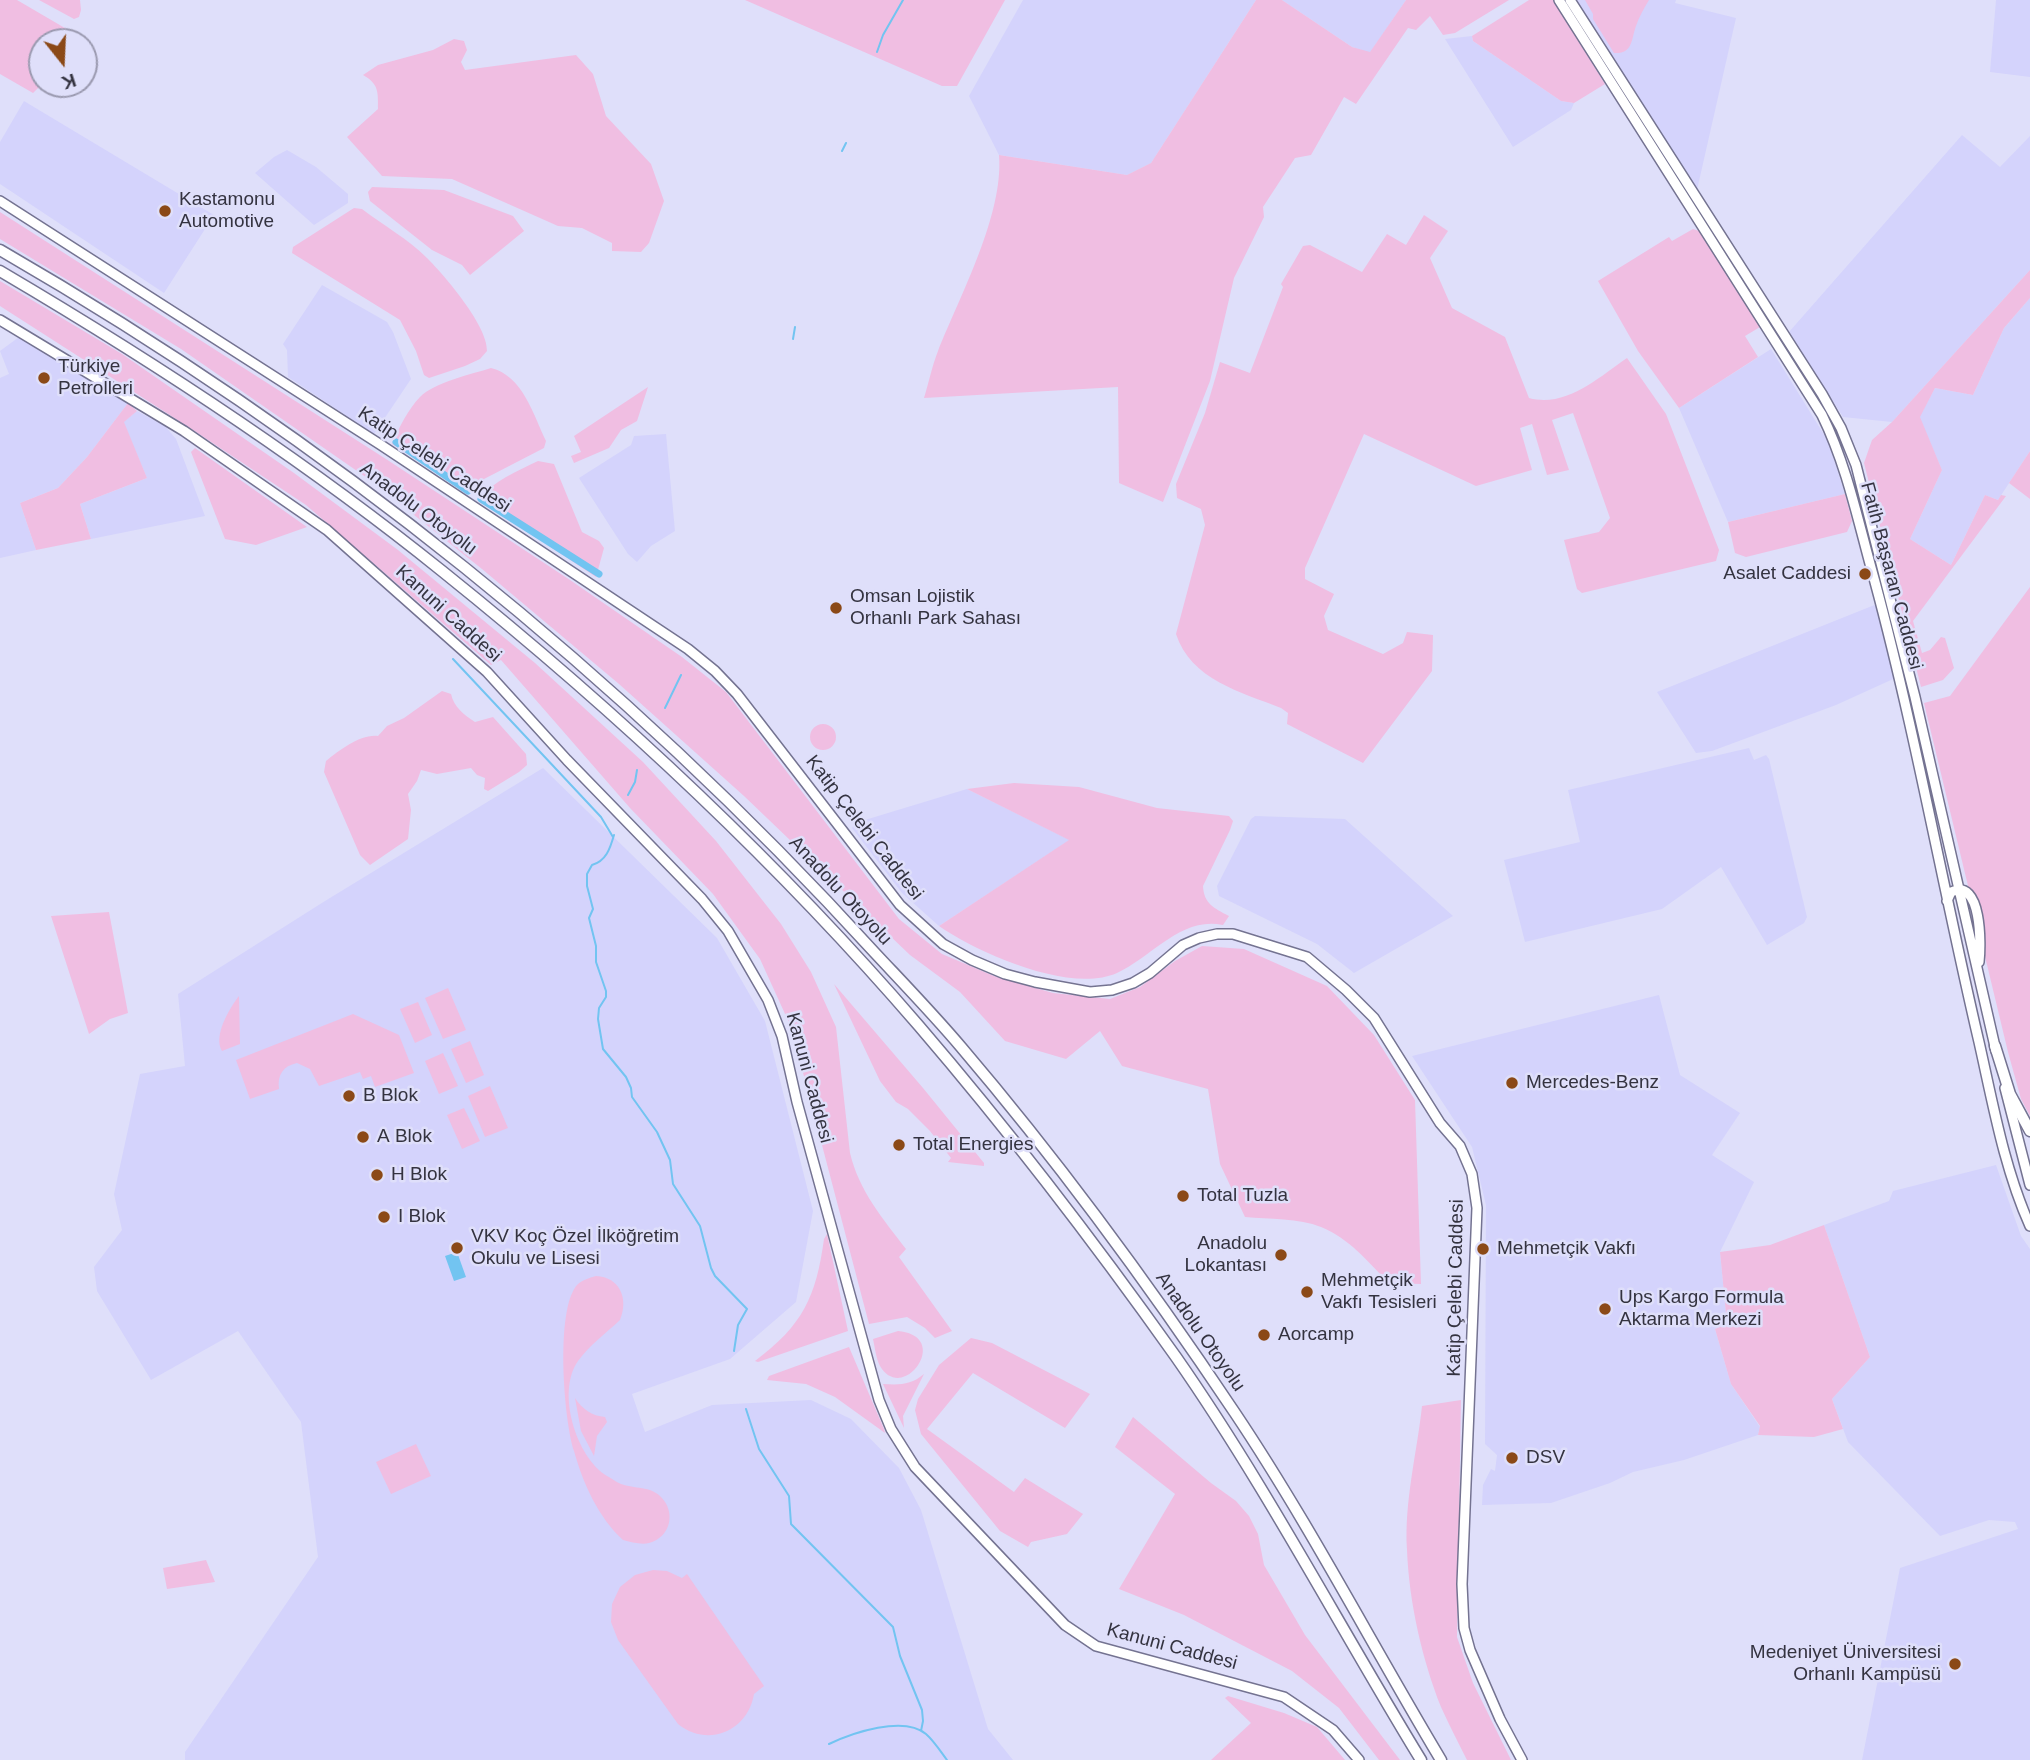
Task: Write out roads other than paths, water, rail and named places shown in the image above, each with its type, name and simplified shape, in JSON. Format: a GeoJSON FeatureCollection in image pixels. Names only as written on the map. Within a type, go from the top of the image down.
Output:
{"type":"FeatureCollection","features":[{"type":"Feature","properties":{"kind":"highway","name":"Anadolu Otoyolu"},"geometry":{"type":"LineString","coordinates":[[0,250],[139,334],[215,384],[414,527],[606,685],[712,783],[800,871],[959,1045],[1045,1149],[1110,1235],[1237,1416],[1295,1509],[1441,1760]]}},
{"type":"Feature","properties":{"kind":"highway","name":"Anadolu Otoyolu"},"geometry":{"type":"LineString","coordinates":[[0,271],[140,356],[214,405],[301,465],[442,570],[606,709],[759,855],[812,910],[916,1023],[974,1091],[1074,1218],[1177,1359],[1283,1524],[1421,1760]]}},
{"type":"Feature","properties":{"kind":"highway"},"geometry":{"type":"LineString","coordinates":[[1995,1046],[2010,1094],[2030,1131]]}},
{"type":"Feature","properties":{"kind":"main road","name":"Fatih Başaran Caddesi"},"geometry":{"type":"LineString","coordinates":[[1559,0],[1822,415],[1841,456],[1920,765],[1947,901],[2007,1161],[2015,1191],[2030,1226]]}},
{"type":"Feature","properties":{"kind":"main road","name":"Fatih Başaran Caddesi"},"geometry":{"type":"LineString","coordinates":[[1570,0],[1842,428],[1856,465],[1915,698],[1995,1046],[2030,1185]]}},
{"type":"Feature","properties":{"kind":"main road","name":"Katip Çelebi Caddesi"},"geometry":{"type":"LineString","coordinates":[[0,201],[381,445],[688,649],[737,694],[900,905],[943,944],[1005,974],[1068,990],[1090,992],[1112,990],[1133,983],[1150,973],[1183,945],[1199,938],[1233,934],[1307,957],[1374,1018],[1440,1122],[1460,1146],[1474,1182],[1478,1208],[1462,1584],[1464,1628],[1470,1650],[1521,1760]]}},
{"type":"Feature","properties":{"kind":"main road","name":"Kanuni Caddesi"},"geometry":{"type":"LineString","coordinates":[[0,320],[184,431],[327,530],[487,672],[567,760],[702,899],[728,931],[754,972],[782,1036],[797,1102],[879,1400],[891,1429],[915,1467],[1065,1625],[1096,1646],[1284,1697],[1333,1730],[1359,1760]]}},
{"type":"Feature","properties":{"kind":"main road"},"geometry":{"type":"LineString","coordinates":[[1947,901],[1951,892],[1959,889]]}},
{"type":"Feature","properties":{"kind":"waterway"},"geometry":{"type":"LineString","coordinates":[[877,52],[883,35],[903,0]]}},
{"type":"Feature","properties":{"kind":"waterway"},"geometry":{"type":"LineString","coordinates":[[842,151],[846,143]]}},
{"type":"Feature","properties":{"kind":"waterway"},"geometry":{"type":"LineString","coordinates":[[793,339],[795,327]]}},
{"type":"Feature","properties":{"kind":"waterway"},"geometry":{"type":"LineString","coordinates":[[396,442],[468,491]]}},
{"type":"Feature","properties":{"kind":"waterway"},"geometry":{"type":"LineString","coordinates":[[481,499],[599,574]]}},
{"type":"Feature","properties":{"kind":"waterway"},"geometry":{"type":"LineString","coordinates":[[453,659],[601,817],[613,837]]}},
{"type":"Feature","properties":{"kind":"waterway"},"geometry":{"type":"LineString","coordinates":[[665,708],[681,675]]}},
{"type":"Feature","properties":{"kind":"waterway"},"geometry":{"type":"LineString","coordinates":[[628,795],[635,782],[637,770]]}},
{"type":"Feature","properties":{"kind":"waterway"},"geometry":{"type":"LineString","coordinates":[[614,835],[607,854],[592,865],[587,874],[593,909],[589,918],[596,946],[596,962],[606,991],[598,1019],[603,1049],[626,1077],[632,1097],[657,1132],[670,1160],[673,1184],[700,1226],[715,1276],[747,1309],[738,1325],[734,1351]]}},
{"type":"Feature","properties":{"kind":"waterway"},"geometry":{"type":"LineString","coordinates":[[746,1409],[759,1449],[789,1496],[791,1524],[893,1627],[900,1656],[922,1710],[921,1731]]}},
{"type":"Feature","properties":{"kind":"waterway"},"geometry":{"type":"LineString","coordinates":[[829,1744],[864,1731],[905,1726],[926,1734],[947,1760]]}},
{"type":"Feature","properties":{"kind":"place","name":"Kastamonu Automotive"},"geometry":{"type":"Point","coordinates":[165,211]}},
{"type":"Feature","properties":{"kind":"place","name":"Türkiye Petrolleri"},"geometry":{"type":"Point","coordinates":[44,378]}},
{"type":"Feature","properties":{"kind":"place","name":"Asalet Caddesi"},"geometry":{"type":"Point","coordinates":[1865,574]}},
{"type":"Feature","properties":{"kind":"place","name":"Omsan Lojistik Orhanlı Park Sahası"},"geometry":{"type":"Point","coordinates":[836,608]}},
{"type":"Feature","properties":{"kind":"place","name":"Mercedes-Benz"},"geometry":{"type":"Point","coordinates":[1512,1083]}},
{"type":"Feature","properties":{"kind":"place","name":"B Blok"},"geometry":{"type":"Point","coordinates":[349,1096]}},
{"type":"Feature","properties":{"kind":"place","name":"A Blok"},"geometry":{"type":"Point","coordinates":[363,1137]}},
{"type":"Feature","properties":{"kind":"place","name":"Total Energies"},"geometry":{"type":"Point","coordinates":[899,1145]}},
{"type":"Feature","properties":{"kind":"place","name":"H Blok"},"geometry":{"type":"Point","coordinates":[377,1175]}},
{"type":"Feature","properties":{"kind":"place","name":"Total Tuzla"},"geometry":{"type":"Point","coordinates":[1183,1196]}},
{"type":"Feature","properties":{"kind":"place","name":"I Blok"},"geometry":{"type":"Point","coordinates":[384,1217]}},
{"type":"Feature","properties":{"kind":"place","name":"VKV Koç Özel İlköğretim Okulu ve Lisesi"},"geometry":{"type":"Point","coordinates":[457,1248]}},
{"type":"Feature","properties":{"kind":"place","name":"Mehmetçik Vakfı"},"geometry":{"type":"Point","coordinates":[1483,1249]}},
{"type":"Feature","properties":{"kind":"place","name":"Anadolu Lokantası"},"geometry":{"type":"Point","coordinates":[1281,1255]}},
{"type":"Feature","properties":{"kind":"place","name":"Mehmetçik Vakfı Tesisleri"},"geometry":{"type":"Point","coordinates":[1307,1292]}},
{"type":"Feature","properties":{"kind":"place","name":"Ups Kargo Formula Aktarma Merkezi"},"geometry":{"type":"Point","coordinates":[1605,1309]}},
{"type":"Feature","properties":{"kind":"place","name":"Aorcamp"},"geometry":{"type":"Point","coordinates":[1264,1335]}},
{"type":"Feature","properties":{"kind":"place","name":"DSV"},"geometry":{"type":"Point","coordinates":[1512,1458]}},
{"type":"Feature","properties":{"kind":"place","name":"Medeniyet Üniversitesi Orhanlı Kampüsü"},"geometry":{"type":"Point","coordinates":[1955,1664]}}]}
